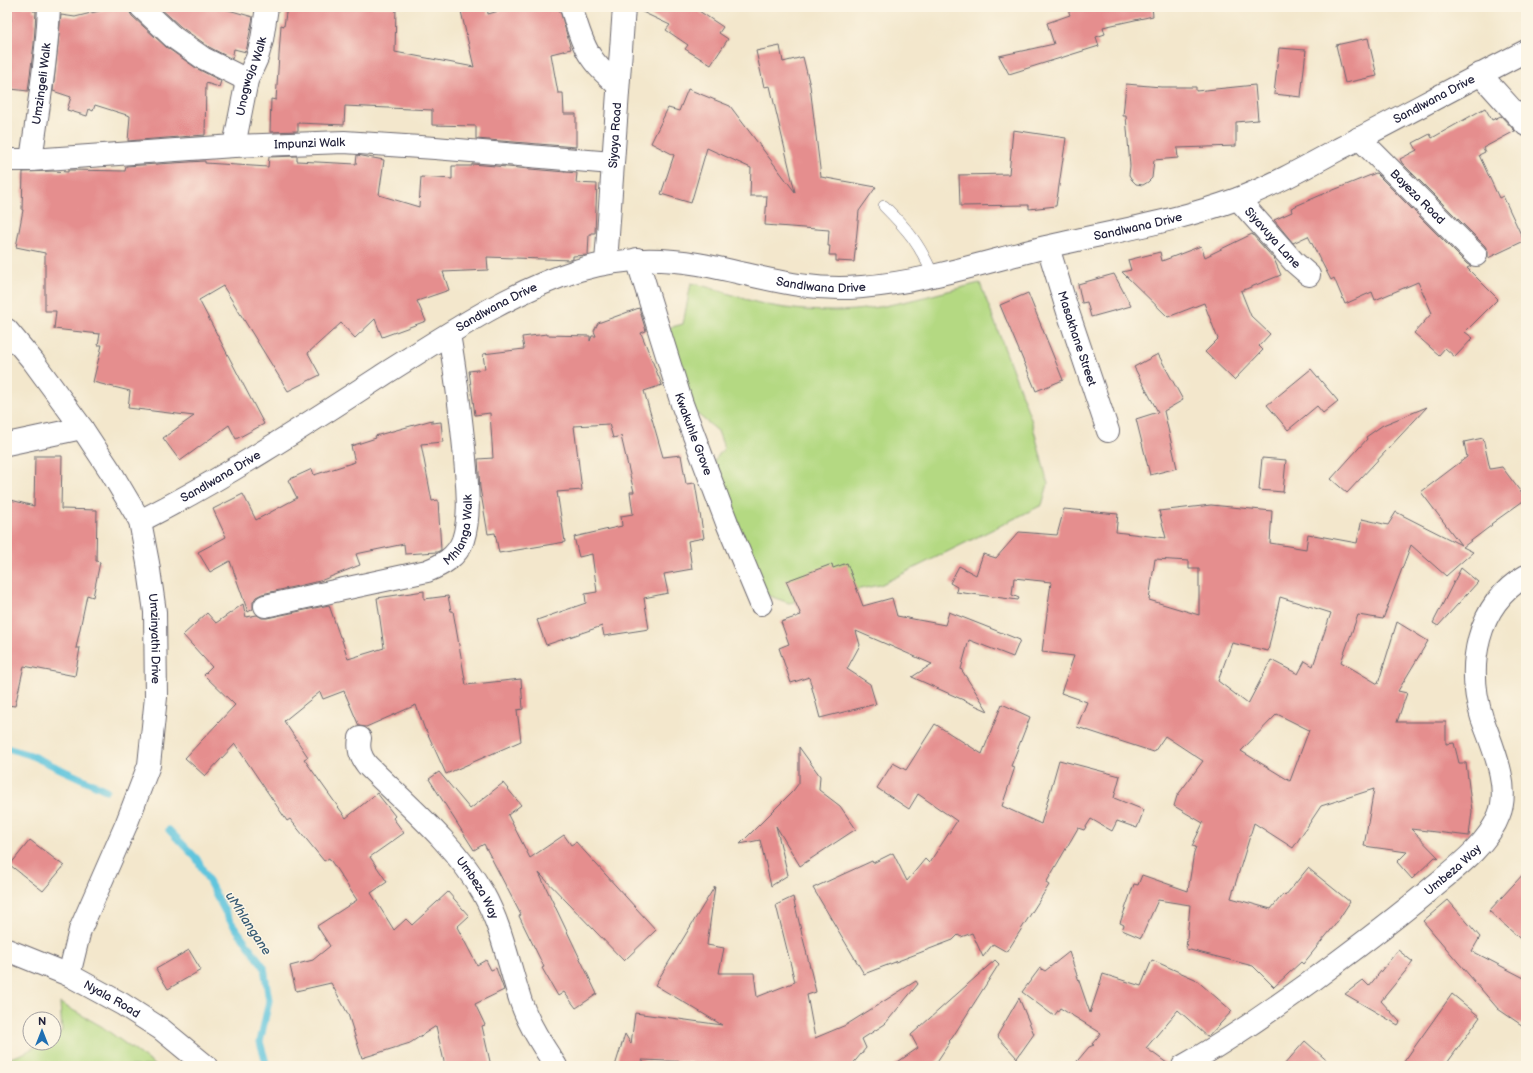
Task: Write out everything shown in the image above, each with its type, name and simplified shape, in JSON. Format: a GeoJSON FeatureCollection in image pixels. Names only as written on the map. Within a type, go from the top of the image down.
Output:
{"type":"FeatureCollection","features":[{"type":"Feature","properties":{"kind":"street","name":"Umzingeli Walk"},"geometry":{"type":"LineString","coordinates":[[31,160],[41,88],[49,7]]}},
{"type":"Feature","properties":{"kind":"street"},"geometry":{"type":"LineString","coordinates":[[141,7],[173,37],[204,58],[247,80]]}},
{"type":"Feature","properties":{"kind":"street","name":"Unogwaja Walk"},"geometry":{"type":"LineString","coordinates":[[234,146],[247,80],[257,58],[262,40],[267,7]]}},
{"type":"Feature","properties":{"kind":"street"},"geometry":{"type":"LineString","coordinates":[[571,7],[581,39],[591,57],[617,86]]}},
{"type":"Feature","properties":{"kind":"street","name":"Siyaya Road"},"geometry":{"type":"LineString","coordinates":[[606,263],[617,86],[624,7]]}},
{"type":"Feature","properties":{"kind":"street","name":"Sandlwana Drive"},"geometry":{"type":"LineString","coordinates":[[140,521],[170,506],[280,441],[449,334],[495,307],[549,281],[577,271],[606,263],[637,259],[665,260],[697,264],[777,282],[825,289],[861,288],[933,275],[1048,247],[1131,229],[1238,199],[1303,168],[1526,51]]}},
{"type":"Feature","properties":{"kind":"street"},"geometry":{"type":"LineString","coordinates":[[1480,74],[1526,125]]}},
{"type":"Feature","properties":{"kind":"street","name":"Bayeza Road"},"geometry":{"type":"LineString","coordinates":[[1359,138],[1476,255]]}},
{"type":"Feature","properties":{"kind":"street","name":"Impunzi Walk"},"geometry":{"type":"LineString","coordinates":[[7,160],[31,160],[234,146],[344,142],[612,163]]}},
{"type":"Feature","properties":{"kind":"street","name":"Siyavuya Lane"},"geometry":{"type":"LineString","coordinates":[[1238,199],[1294,262],[1309,275]]}},
{"type":"Feature","properties":{"kind":"street","name":"Masakhane Street"},"geometry":{"type":"LineString","coordinates":[[1048,247],[1068,312],[1108,430]]}},
{"type":"Feature","properties":{"kind":"street","name":"Kwakuhle Grove"},"geometry":{"type":"LineString","coordinates":[[637,259],[682,404],[726,523],[761,604]]}},
{"type":"Feature","properties":{"kind":"street","name":"Umzinyathi Drive"},"geometry":{"type":"LineString","coordinates":[[7,330],[33,361],[82,428],[111,472],[140,521],[156,612],[156,697],[149,765],[110,863],[80,930],[69,975]]}},
{"type":"Feature","properties":{"kind":"street","name":"Mhlanga Walk"},"geometry":{"type":"LineString","coordinates":[[265,606],[427,572],[441,566],[457,551],[463,541],[468,498],[461,416],[449,334]]}},
{"type":"Feature","properties":{"kind":"street"},"geometry":{"type":"LineString","coordinates":[[7,444],[82,428]]}},
{"type":"Feature","properties":{"kind":"street","name":"Umbeza Way"},"geometry":{"type":"LineString","coordinates":[[1183,1066],[1243,1030],[1374,936],[1443,879],[1474,850],[1492,829],[1500,815],[1503,798],[1502,783],[1497,761],[1482,716],[1476,687],[1475,662],[1478,642],[1483,625],[1491,608],[1503,593],[1517,581],[1526,576]]}},
{"type":"Feature","properties":{"kind":"street","name":"Umbeza Way"},"geometry":{"type":"LineString","coordinates":[[360,738],[359,750],[364,761],[464,864],[483,894],[503,939],[521,1002],[528,1020],[556,1066]]}},
{"type":"Feature","properties":{"kind":"street","name":"Nyala Road"},"geometry":{"type":"LineString","coordinates":[[7,950],[69,975],[129,1008],[161,1029],[206,1066]]}},
{"type":"Feature","properties":{"kind":"lane"},"geometry":{"type":"LineString","coordinates":[[884,206],[914,239],[924,253],[933,275]]}},
{"type":"Feature","properties":{"kind":"green space"},"geometry":{"type":"Polygon","coordinates":[[[691,283],[768,305],[799,310],[834,311],[889,305],[980,283],[1031,419],[1048,484],[1042,505],[880,585],[789,603],[767,595],[714,461],[724,448],[718,431],[696,413],[668,328],[683,324],[691,283]]]}},
{"type":"Feature","properties":{"kind":"green space"},"geometry":{"type":"Polygon","coordinates":[[[60,1003],[101,1026],[156,1066],[7,1066],[7,1059],[27,1051],[62,1051],[62,1011],[61,1011],[60,1003]]]}},
{"type":"Feature","properties":{"kind":"building"},"geometry":{"type":"Polygon","coordinates":[[[10,7],[34,7],[33,11],[36,11],[34,44],[28,91],[11,89],[8,22],[11,21],[10,7]]]}},
{"type":"Feature","properties":{"kind":"building"},"geometry":{"type":"Polygon","coordinates":[[[115,7],[129,7],[129,11],[132,16],[166,47],[196,68],[221,81],[219,87],[206,83],[205,135],[128,141],[130,116],[95,105],[93,111],[89,109],[87,116],[67,110],[71,97],[53,91],[61,15],[75,17],[115,7]]]}},
{"type":"Feature","properties":{"kind":"building"},"geometry":{"type":"Polygon","coordinates":[[[159,7],[218,7],[253,17],[246,52],[234,49],[232,59],[209,47],[181,27],[159,7]]]}},
{"type":"Feature","properties":{"kind":"building"},"geometry":{"type":"Polygon","coordinates":[[[287,7],[396,7],[395,52],[474,67],[460,7],[487,7],[488,14],[513,7],[559,7],[571,49],[551,54],[558,93],[563,93],[564,114],[576,114],[576,147],[476,139],[476,126],[432,125],[432,110],[345,106],[344,125],[298,123],[298,131],[270,132],[271,99],[276,100],[281,25],[284,26],[287,7]]]}},
{"type":"Feature","properties":{"kind":"building"},"geometry":{"type":"Polygon","coordinates":[[[636,7],[693,7],[723,27],[719,33],[728,39],[711,65],[685,49],[688,45],[666,30],[670,25],[636,9],[636,7]]]}},
{"type":"Feature","properties":{"kind":"building"},"geometry":{"type":"Polygon","coordinates":[[[1067,7],[1152,7],[1153,16],[1103,27],[1105,34],[1096,37],[1099,46],[1009,74],[999,56],[1054,44],[1047,23],[1070,15],[1067,7]]]}},
{"type":"Feature","properties":{"kind":"building"},"geometry":{"type":"Polygon","coordinates":[[[1368,38],[1377,76],[1345,83],[1336,45],[1368,38]]]}},
{"type":"Feature","properties":{"kind":"building"},"geometry":{"type":"Polygon","coordinates":[[[780,46],[783,62],[803,57],[810,86],[821,177],[876,187],[859,211],[854,262],[836,261],[836,255],[829,255],[829,230],[765,225],[767,196],[750,196],[751,168],[707,148],[691,203],[661,194],[674,155],[651,143],[668,108],[679,111],[688,89],[730,106],[795,192],[770,86],[764,87],[756,51],[780,46]]]}},
{"type":"Feature","properties":{"kind":"building"},"geometry":{"type":"Polygon","coordinates":[[[1279,48],[1306,50],[1301,97],[1274,94],[1279,48]]]}},
{"type":"Feature","properties":{"kind":"building"},"geometry":{"type":"Polygon","coordinates":[[[1126,84],[1161,87],[1196,87],[1196,91],[1255,85],[1258,120],[1236,122],[1236,146],[1177,148],[1178,158],[1154,160],[1152,178],[1143,185],[1136,184],[1129,175],[1130,166],[1126,116],[1123,116],[1126,84]]]}},
{"type":"Feature","properties":{"kind":"building"},"geometry":{"type":"Polygon","coordinates":[[[1485,108],[1492,120],[1501,116],[1515,131],[1483,148],[1485,152],[1479,155],[1499,198],[1503,196],[1524,241],[1488,258],[1488,252],[1485,246],[1402,163],[1400,159],[1417,150],[1413,143],[1430,134],[1432,138],[1485,108]]]}},
{"type":"Feature","properties":{"kind":"building"},"geometry":{"type":"Polygon","coordinates":[[[1013,130],[1066,138],[1056,206],[1029,209],[1029,205],[960,206],[959,175],[1009,174],[1013,130]]]}},
{"type":"Feature","properties":{"kind":"building"},"geometry":{"type":"Polygon","coordinates":[[[357,155],[384,160],[379,195],[419,207],[421,177],[452,179],[452,166],[472,166],[472,164],[577,173],[576,183],[597,184],[595,233],[591,233],[591,235],[589,235],[588,255],[573,256],[573,259],[571,260],[487,257],[488,270],[443,272],[449,290],[417,301],[426,321],[382,337],[375,319],[355,338],[341,323],[308,353],[320,375],[288,391],[223,286],[199,300],[264,424],[236,439],[229,425],[180,461],[163,438],[194,416],[128,408],[130,391],[93,382],[102,345],[98,345],[100,334],[54,329],[56,311],[45,311],[45,253],[16,247],[23,210],[23,172],[68,172],[68,170],[125,171],[126,166],[205,161],[205,163],[268,167],[269,157],[297,156],[297,161],[356,164],[357,155]]]}},
{"type":"Feature","properties":{"kind":"building"},"geometry":{"type":"Polygon","coordinates":[[[1376,173],[1467,264],[1471,266],[1467,268],[1498,299],[1465,332],[1473,338],[1455,357],[1445,348],[1439,355],[1414,333],[1432,313],[1418,282],[1375,300],[1372,292],[1345,304],[1334,278],[1331,280],[1308,236],[1293,243],[1274,220],[1292,212],[1291,208],[1376,173]]]}},
{"type":"Feature","properties":{"kind":"building"},"geometry":{"type":"Polygon","coordinates":[[[1252,234],[1274,259],[1281,275],[1241,291],[1251,316],[1270,334],[1259,346],[1263,350],[1234,380],[1205,352],[1218,339],[1204,303],[1168,317],[1122,272],[1131,270],[1128,260],[1160,252],[1162,261],[1201,246],[1205,257],[1252,234]]]}},
{"type":"Feature","properties":{"kind":"building"},"geometry":{"type":"Polygon","coordinates":[[[1114,274],[1131,306],[1091,317],[1087,302],[1082,303],[1078,284],[1114,274]]]}},
{"type":"Feature","properties":{"kind":"building"},"geometry":{"type":"Polygon","coordinates":[[[1028,293],[1063,380],[1036,391],[1000,305],[1028,293]]]}},
{"type":"Feature","properties":{"kind":"building"},"geometry":{"type":"Polygon","coordinates":[[[639,308],[646,331],[641,333],[662,385],[644,391],[663,457],[681,455],[686,484],[695,483],[704,538],[688,541],[692,569],[664,574],[668,593],[644,598],[649,629],[604,636],[602,626],[546,645],[537,620],[586,603],[585,594],[597,592],[592,554],[579,557],[574,537],[622,526],[621,516],[633,514],[630,492],[634,492],[621,436],[613,438],[609,424],[574,426],[582,490],[557,492],[565,542],[499,553],[495,533],[488,534],[480,488],[478,459],[493,458],[490,413],[475,415],[469,371],[485,369],[483,354],[524,349],[522,337],[547,334],[590,336],[590,341],[592,336],[596,336],[594,331],[598,323],[639,308]]]}},
{"type":"Feature","properties":{"kind":"building"},"geometry":{"type":"Polygon","coordinates":[[[1158,354],[1183,400],[1164,411],[1177,468],[1150,475],[1136,419],[1158,412],[1134,367],[1158,354]]]}},
{"type":"Feature","properties":{"kind":"building"},"geometry":{"type":"Polygon","coordinates":[[[1311,369],[1338,401],[1323,413],[1317,406],[1288,430],[1267,405],[1311,369]]]}},
{"type":"Feature","properties":{"kind":"building"},"geometry":{"type":"Polygon","coordinates":[[[1427,407],[1347,493],[1331,479],[1367,439],[1366,437],[1383,425],[1427,407]]]}},
{"type":"Feature","properties":{"kind":"building"},"geometry":{"type":"Polygon","coordinates":[[[432,420],[432,423],[441,422],[443,442],[421,444],[432,501],[438,500],[441,550],[437,552],[405,554],[404,544],[356,554],[360,565],[320,581],[262,594],[256,597],[253,602],[253,609],[248,612],[230,561],[210,572],[198,552],[226,537],[213,509],[243,494],[256,520],[297,498],[288,480],[312,469],[314,475],[355,462],[351,446],[376,438],[375,436],[432,420]]]}},
{"type":"Feature","properties":{"kind":"building"},"geometry":{"type":"Polygon","coordinates":[[[1483,438],[1490,469],[1502,467],[1526,499],[1491,524],[1492,525],[1463,547],[1473,552],[1446,576],[1411,545],[1383,619],[1358,615],[1341,662],[1378,684],[1397,622],[1428,641],[1398,691],[1407,693],[1397,722],[1446,722],[1446,744],[1454,743],[1459,763],[1466,763],[1472,811],[1469,836],[1411,829],[1439,858],[1435,857],[1412,879],[1397,862],[1407,852],[1364,846],[1374,789],[1321,806],[1293,848],[1254,823],[1231,898],[1271,909],[1283,894],[1285,896],[1308,868],[1350,902],[1335,925],[1303,964],[1301,962],[1274,987],[1253,966],[1186,949],[1190,905],[1158,900],[1141,938],[1122,930],[1124,925],[1120,923],[1134,884],[1138,885],[1142,875],[1188,891],[1196,847],[1192,846],[1203,823],[1174,806],[1177,796],[1203,761],[1165,736],[1154,752],[1077,727],[1087,702],[1061,693],[1074,656],[1042,652],[1051,582],[1014,578],[1012,595],[1019,598],[1018,600],[956,592],[957,587],[950,583],[959,566],[976,575],[983,554],[996,558],[1019,532],[1057,535],[1064,509],[1118,514],[1116,532],[1166,538],[1159,511],[1211,505],[1272,511],[1270,543],[1306,549],[1308,534],[1357,543],[1362,519],[1388,525],[1396,512],[1461,545],[1421,492],[1467,457],[1464,442],[1483,438]],[[1155,559],[1149,600],[1199,615],[1199,569],[1189,569],[1189,561],[1155,559]],[[1280,597],[1268,651],[1232,643],[1218,681],[1248,704],[1271,660],[1298,674],[1305,661],[1313,666],[1331,613],[1280,597]],[[1277,714],[1241,751],[1290,781],[1309,730],[1277,714]]]}},
{"type":"Feature","properties":{"kind":"building"},"geometry":{"type":"Polygon","coordinates":[[[35,456],[62,456],[61,509],[97,510],[96,561],[100,562],[93,597],[87,595],[76,648],[80,648],[75,676],[24,666],[15,706],[7,705],[7,499],[34,506],[35,456]]]}},
{"type":"Feature","properties":{"kind":"building"},"geometry":{"type":"Polygon","coordinates":[[[1262,458],[1286,460],[1283,492],[1259,490],[1262,458]]]}},
{"type":"Feature","properties":{"kind":"building"},"geometry":{"type":"Polygon","coordinates":[[[847,563],[863,606],[892,598],[897,616],[945,625],[949,612],[1020,640],[1013,657],[969,640],[961,669],[988,711],[912,677],[932,664],[856,631],[860,645],[847,669],[870,684],[876,704],[820,718],[809,677],[791,683],[779,648],[789,644],[781,622],[801,615],[786,581],[832,564],[833,568],[847,563]]]}},
{"type":"Feature","properties":{"kind":"building"},"geometry":{"type":"Polygon","coordinates":[[[1461,568],[1478,582],[1438,626],[1433,623],[1461,568]]]}},
{"type":"Feature","properties":{"kind":"building"},"geometry":{"type":"Polygon","coordinates":[[[424,591],[424,599],[448,596],[451,611],[453,611],[466,685],[521,679],[523,709],[517,710],[521,741],[446,774],[425,730],[416,705],[366,727],[359,726],[344,691],[323,699],[320,692],[284,721],[308,757],[304,759],[346,818],[377,793],[395,816],[393,818],[404,833],[370,857],[387,882],[371,893],[394,930],[406,919],[412,925],[448,892],[469,916],[457,927],[477,965],[486,960],[491,970],[496,968],[504,990],[475,1004],[485,1025],[482,1026],[491,1066],[445,1066],[436,1026],[410,1043],[362,1058],[348,1014],[331,983],[296,991],[290,966],[313,960],[330,946],[317,926],[357,900],[329,858],[324,861],[290,819],[287,821],[235,744],[205,776],[185,758],[235,705],[204,675],[212,667],[183,635],[207,613],[216,623],[243,604],[246,617],[257,615],[262,618],[329,605],[348,659],[384,648],[377,598],[424,591]]]}},
{"type":"Feature","properties":{"kind":"building"},"geometry":{"type":"Polygon","coordinates":[[[1002,704],[1030,717],[1011,766],[1015,767],[1002,806],[1041,824],[1059,760],[1120,776],[1114,798],[1144,810],[1137,828],[1117,821],[1112,831],[1091,819],[1084,830],[1078,828],[1046,883],[1049,885],[1007,952],[993,944],[983,957],[972,933],[961,937],[958,935],[953,940],[864,974],[813,888],[893,853],[907,881],[925,859],[929,863],[957,821],[918,794],[909,809],[877,788],[893,763],[906,770],[935,724],[982,754],[1002,704]]]}},
{"type":"Feature","properties":{"kind":"building"},"geometry":{"type":"Polygon","coordinates":[[[799,747],[820,776],[819,790],[840,806],[856,829],[800,866],[776,826],[788,875],[771,886],[760,840],[740,844],[793,791],[799,783],[799,747]]]}},
{"type":"Feature","properties":{"kind":"building"},"geometry":{"type":"Polygon","coordinates":[[[439,772],[470,809],[503,783],[521,805],[508,815],[530,858],[564,835],[571,845],[576,842],[656,930],[624,961],[539,873],[597,994],[576,1008],[564,992],[558,996],[542,968],[544,967],[519,916],[521,915],[484,844],[474,850],[429,779],[439,772]]]}},
{"type":"Feature","properties":{"kind":"building"},"geometry":{"type":"Polygon","coordinates":[[[30,840],[64,866],[43,891],[10,865],[30,840]]]}},
{"type":"Feature","properties":{"kind":"building"},"geometry":{"type":"Polygon","coordinates":[[[1526,871],[1526,944],[1489,911],[1526,871]]]}},
{"type":"Feature","properties":{"kind":"building"},"geometry":{"type":"Polygon","coordinates":[[[715,886],[707,945],[724,948],[719,973],[754,973],[757,997],[795,982],[776,905],[793,897],[816,992],[807,995],[815,1038],[846,1025],[916,981],[918,984],[885,1024],[862,1039],[866,1048],[851,1066],[693,1066],[692,1062],[642,1060],[646,1066],[615,1066],[625,1034],[631,1044],[635,1013],[722,1025],[655,985],[715,886]]]}},
{"type":"Feature","properties":{"kind":"building"},"geometry":{"type":"Polygon","coordinates":[[[1448,900],[1480,937],[1472,951],[1526,979],[1526,1028],[1498,1009],[1423,921],[1448,900]]]}},
{"type":"Feature","properties":{"kind":"building"},"geometry":{"type":"Polygon","coordinates":[[[189,950],[201,970],[168,989],[156,969],[189,950]]]}},
{"type":"Feature","properties":{"kind":"building"},"geometry":{"type":"Polygon","coordinates":[[[1398,950],[1413,962],[1381,1001],[1400,1022],[1398,1025],[1345,994],[1363,980],[1369,986],[1398,950]]]}},
{"type":"Feature","properties":{"kind":"building"},"geometry":{"type":"Polygon","coordinates":[[[1069,952],[1090,1013],[1103,974],[1141,986],[1152,960],[1195,979],[1232,1011],[1208,1037],[1178,1010],[1146,1048],[1171,1066],[1073,1066],[1089,1047],[1094,1045],[1092,1044],[1101,1033],[1060,1008],[1054,1016],[1022,992],[1040,968],[1045,971],[1069,952]]]}},
{"type":"Feature","properties":{"kind":"building"},"geometry":{"type":"Polygon","coordinates":[[[995,960],[999,964],[934,1066],[892,1066],[918,1048],[911,1035],[995,960]]]}},
{"type":"Feature","properties":{"kind":"building"},"geometry":{"type":"Polygon","coordinates":[[[1452,994],[1480,1017],[1445,1066],[1401,1066],[1452,994]]]}},
{"type":"Feature","properties":{"kind":"building"},"geometry":{"type":"Polygon","coordinates":[[[1019,998],[1034,1034],[1017,1058],[997,1036],[1019,998]]]}},
{"type":"Feature","properties":{"kind":"building"},"geometry":{"type":"Polygon","coordinates":[[[1305,1041],[1333,1066],[1283,1066],[1305,1041]]]}},
{"type":"Feature","properties":{"kind":"waterway","name":"uMhlangane"},"geometry":{"type":"LineString","coordinates":[[7,748],[30,755],[106,790]]}},
{"type":"Feature","properties":{"kind":"waterway","name":"uMhlangane"},"geometry":{"type":"LineString","coordinates":[[169,830],[197,859],[229,919],[264,967],[269,1001],[260,1042],[267,1066]]}}]}
